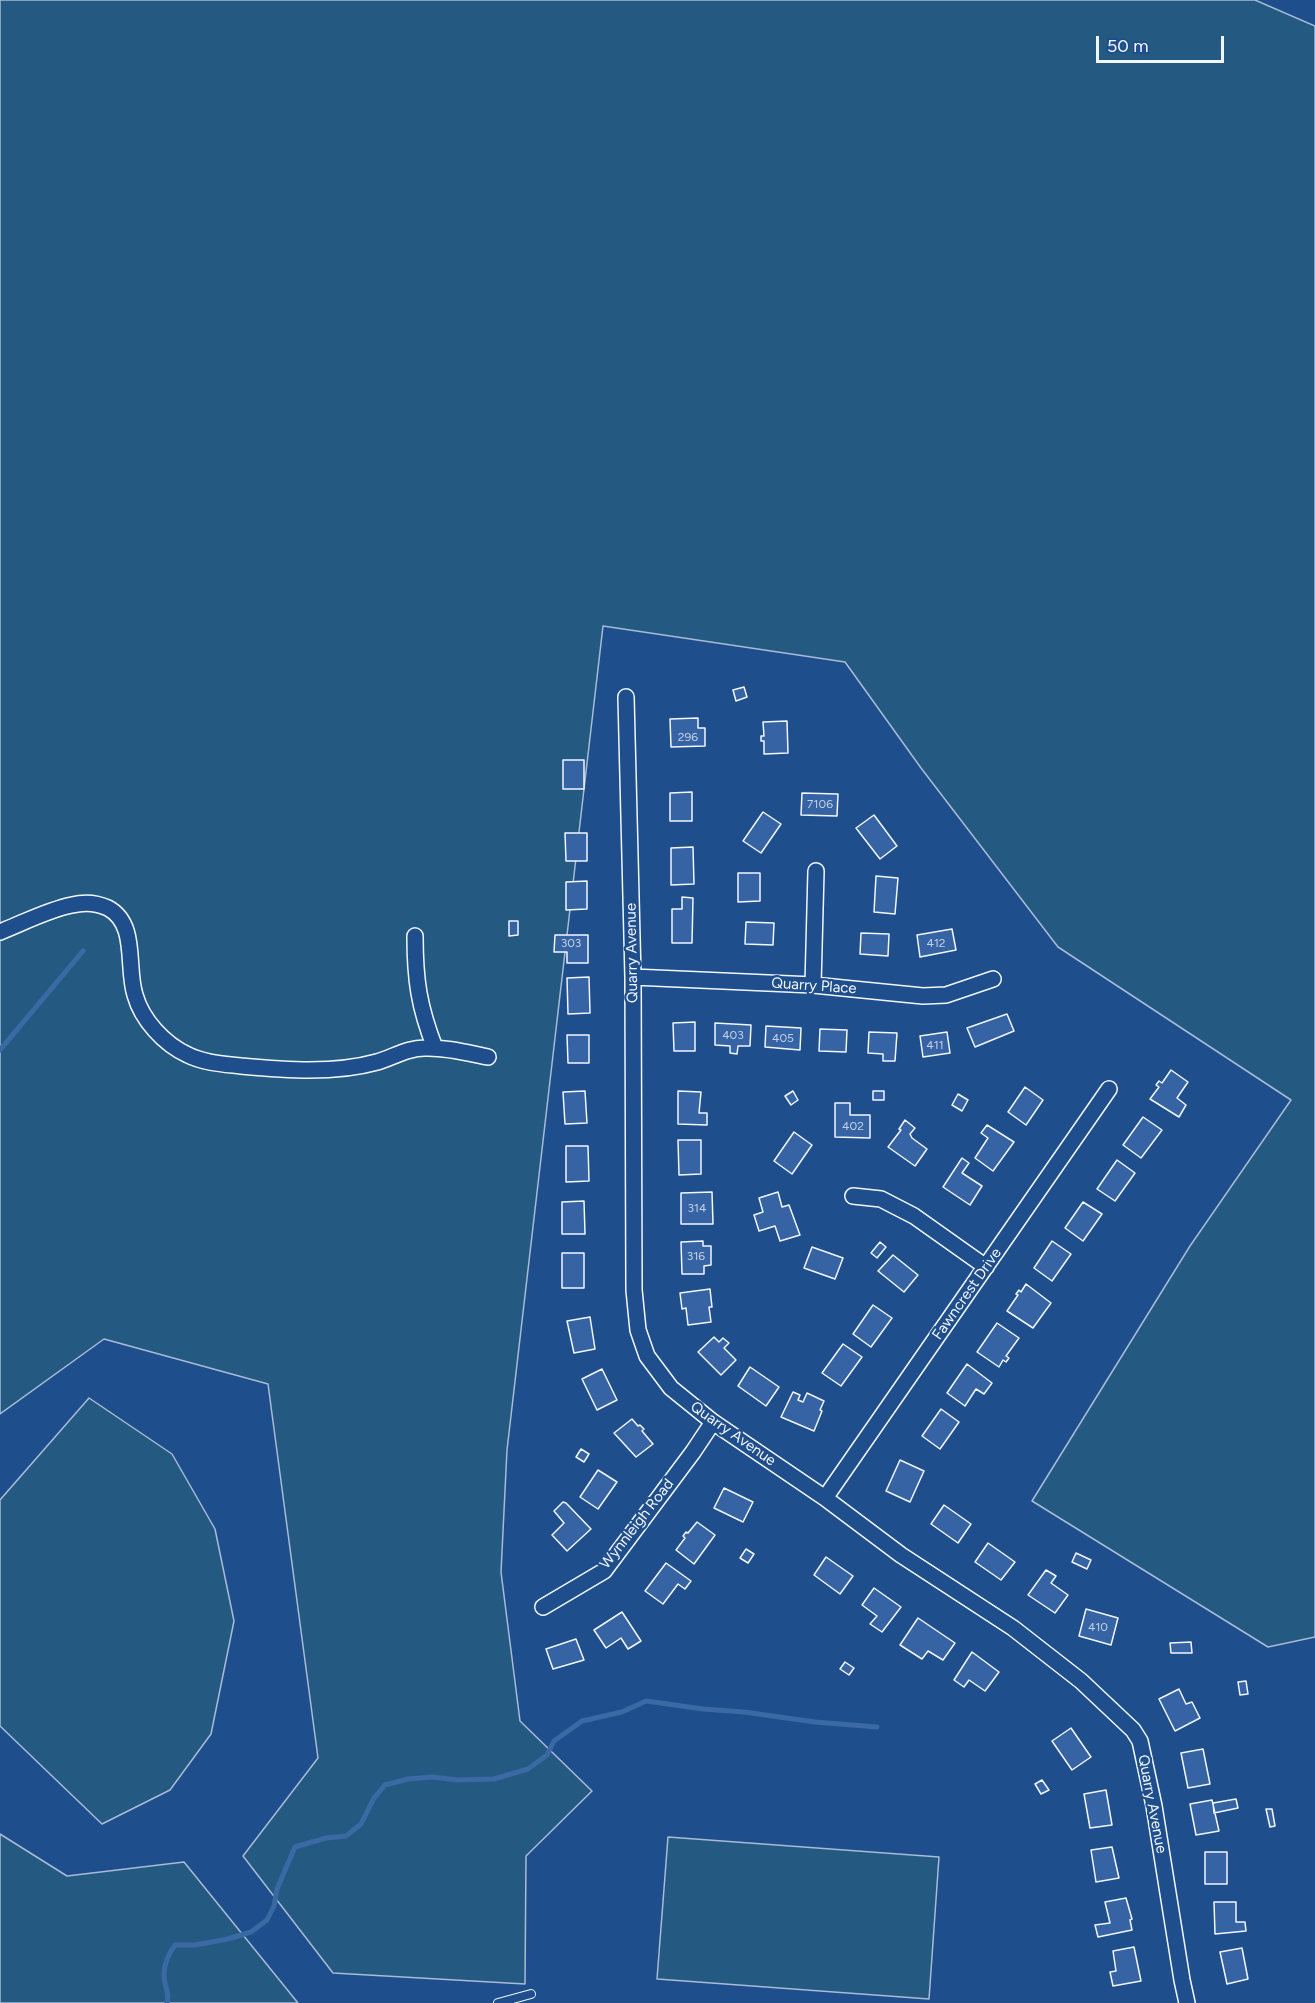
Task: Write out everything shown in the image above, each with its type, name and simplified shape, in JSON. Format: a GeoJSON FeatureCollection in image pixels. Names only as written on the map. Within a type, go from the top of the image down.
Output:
{"type":"FeatureCollection","features":[{"type":"Feature","properties":{"kind":"street","name":"Quarry Avenue"},"geometry":{"type":"LineString","coordinates":[[626,697],[633,977],[634,1290],[638,1330],[647,1356],[671,1388],[713,1422],[825,1498],[901,1555],[1013,1628],[1081,1681],[1133,1730],[1140,1741],[1154,1806],[1187,2003]]}},
{"type":"Feature","properties":{"kind":"street"},"geometry":{"type":"LineString","coordinates":[[813,985],[816,871]]}},
{"type":"Feature","properties":{"kind":"street"},"geometry":{"type":"LineString","coordinates":[[0,932],[73,905],[100,904],[116,913],[123,922],[128,936],[129,965],[134,995],[150,1025],[168,1042],[188,1055],[215,1063],[288,1070],[331,1068],[377,1062],[408,1049],[435,1048],[488,1057]]}},
{"type":"Feature","properties":{"kind":"street"},"geometry":{"type":"LineString","coordinates":[[415,936],[415,963],[420,1003],[435,1048]]}},
{"type":"Feature","properties":{"kind":"street","name":"Quarry Place"},"geometry":{"type":"LineString","coordinates":[[633,977],[813,985],[923,996],[946,995],[993,979]]}},
{"type":"Feature","properties":{"kind":"street","name":"Fawncrest Drive"},"geometry":{"type":"LineString","coordinates":[[825,1498],[1109,1089]]}},
{"type":"Feature","properties":{"kind":"street"},"geometry":{"type":"LineString","coordinates":[[853,1196],[881,1199],[914,1216],[986,1267]]}},
{"type":"Feature","properties":{"kind":"street","name":"Wynnleigh Road"},"geometry":{"type":"LineString","coordinates":[[543,1606],[604,1570],[713,1422]]}},
{"type":"Feature","properties":{"kind":"lane"},"geometry":{"type":"LineString","coordinates":[[498,2003],[531,1994]]}},
{"type":"Feature","properties":{"kind":"shaded area"},"geometry":{"type":"Polygon","coordinates":[[[0,0],[1255,0],[1315,26],[1315,1637],[1268,1647],[1032,1501],[1190,1246],[1291,1100],[1058,947],[921,768],[845,662],[603,626],[507,1450],[501,1572],[520,1721],[592,1791],[526,1856],[525,1984],[333,1973],[243,1856],[318,1758],[268,1384],[104,1339],[0,1414],[0,0]]]}},
{"type":"Feature","properties":{"kind":"shaded area"},"geometry":{"type":"Polygon","coordinates":[[[89,1398],[172,1454],[215,1529],[234,1621],[211,1734],[170,1790],[102,1824],[0,1726],[0,1500],[89,1398]]]}},
{"type":"Feature","properties":{"kind":"shaded area"},"geometry":{"type":"Polygon","coordinates":[[[0,1834],[67,1876],[184,1862],[298,2003],[0,2003],[0,1834]]]}},
{"type":"Feature","properties":{"kind":"shaded area"},"geometry":{"type":"Polygon","coordinates":[[[668,1837],[939,1857],[929,1999],[657,1979],[668,1837]]]}},
{"type":"Feature","properties":{"kind":"building"},"geometry":{"type":"Polygon","coordinates":[[[744,687],[747,697],[736,701],[733,690],[744,687]]]}},
{"type":"Feature","properties":{"kind":"building"},"geometry":{"type":"Polygon","coordinates":[[[698,718],[698,728],[705,728],[705,746],[671,747],[670,719],[698,718]]]}},
{"type":"Feature","properties":{"kind":"building"},"geometry":{"type":"Polygon","coordinates":[[[787,721],[788,753],[764,754],[764,741],[761,741],[761,736],[764,736],[763,722],[787,721]]]}},
{"type":"Feature","properties":{"kind":"building"},"geometry":{"type":"Polygon","coordinates":[[[563,760],[584,760],[584,789],[563,789],[563,760]]]}},
{"type":"Feature","properties":{"kind":"building"},"geometry":{"type":"Polygon","coordinates":[[[692,792],[692,821],[670,821],[670,793],[692,792]]]}},
{"type":"Feature","properties":{"kind":"building"},"geometry":{"type":"Polygon","coordinates":[[[802,793],[838,794],[837,816],[801,815],[802,793]]]}},
{"type":"Feature","properties":{"kind":"building"},"geometry":{"type":"Polygon","coordinates":[[[763,812],[781,824],[761,853],[743,841],[763,812]]]}},
{"type":"Feature","properties":{"kind":"building"},"geometry":{"type":"Polygon","coordinates":[[[874,815],[897,846],[880,859],[856,828],[874,815]]]}},
{"type":"Feature","properties":{"kind":"building"},"geometry":{"type":"Polygon","coordinates":[[[565,833],[587,833],[587,861],[566,861],[565,833]]]}},
{"type":"Feature","properties":{"kind":"building"},"geometry":{"type":"Polygon","coordinates":[[[693,847],[694,884],[671,885],[671,848],[693,847]]]}},
{"type":"Feature","properties":{"kind":"building"},"geometry":{"type":"Polygon","coordinates":[[[738,873],[760,873],[760,901],[738,902],[738,873]]]}},
{"type":"Feature","properties":{"kind":"building"},"geometry":{"type":"Polygon","coordinates":[[[876,876],[898,878],[895,914],[874,912],[876,876]]]}},
{"type":"Feature","properties":{"kind":"building"},"geometry":{"type":"Polygon","coordinates":[[[587,881],[587,909],[566,910],[566,882],[587,881]]]}},
{"type":"Feature","properties":{"kind":"building"},"geometry":{"type":"Polygon","coordinates":[[[682,897],[693,898],[692,943],[672,943],[672,909],[682,909],[682,897]]]}},
{"type":"Feature","properties":{"kind":"building"},"geometry":{"type":"Polygon","coordinates":[[[509,921],[518,921],[518,935],[509,936],[509,921]]]}},
{"type":"Feature","properties":{"kind":"building"},"geometry":{"type":"Polygon","coordinates":[[[746,922],[774,923],[773,945],[745,944],[746,922]]]}},
{"type":"Feature","properties":{"kind":"building"},"geometry":{"type":"Polygon","coordinates":[[[952,929],[956,950],[920,957],[917,935],[952,929]]]}},
{"type":"Feature","properties":{"kind":"building"},"geometry":{"type":"Polygon","coordinates":[[[861,933],[889,934],[888,956],[860,954],[861,933]]]}},
{"type":"Feature","properties":{"kind":"building"},"geometry":{"type":"Polygon","coordinates":[[[555,935],[588,935],[588,963],[567,963],[567,952],[554,952],[555,935]]]}},
{"type":"Feature","properties":{"kind":"building"},"geometry":{"type":"Polygon","coordinates":[[[589,977],[590,1013],[568,1014],[567,978],[589,977]]]}},
{"type":"Feature","properties":{"kind":"building"},"geometry":{"type":"Polygon","coordinates":[[[1007,1014],[1014,1031],[975,1047],[967,1028],[1007,1014]]]}},
{"type":"Feature","properties":{"kind":"building"},"geometry":{"type":"Polygon","coordinates":[[[695,1022],[695,1051],[674,1051],[673,1023],[695,1022]]]}},
{"type":"Feature","properties":{"kind":"building"},"geometry":{"type":"Polygon","coordinates":[[[715,1023],[751,1025],[750,1046],[738,1046],[737,1054],[730,1053],[730,1046],[715,1045],[715,1023]]]}},
{"type":"Feature","properties":{"kind":"building"},"geometry":{"type":"Polygon","coordinates":[[[766,1026],[801,1028],[800,1050],[765,1047],[766,1026]]]}},
{"type":"Feature","properties":{"kind":"building"},"geometry":{"type":"Polygon","coordinates":[[[820,1029],[847,1030],[846,1052],[819,1051],[820,1029]]]}},
{"type":"Feature","properties":{"kind":"building"},"geometry":{"type":"Polygon","coordinates":[[[869,1032],[897,1033],[895,1061],[883,1061],[883,1054],[868,1053],[869,1032]]]}},
{"type":"Feature","properties":{"kind":"building"},"geometry":{"type":"Polygon","coordinates":[[[947,1032],[950,1053],[923,1057],[920,1036],[947,1032]]]}},
{"type":"Feature","properties":{"kind":"building"},"geometry":{"type":"Polygon","coordinates":[[[567,1035],[589,1035],[589,1063],[568,1063],[567,1035]]]}},
{"type":"Feature","properties":{"kind":"building"},"geometry":{"type":"Polygon","coordinates":[[[1171,1070],[1188,1082],[1177,1098],[1186,1105],[1179,1117],[1150,1099],[1159,1087],[1156,1085],[1159,1081],[1162,1083],[1171,1070]]]}},
{"type":"Feature","properties":{"kind":"building"},"geometry":{"type":"Polygon","coordinates":[[[1025,1087],[1043,1100],[1026,1125],[1008,1112],[1025,1087]]]}},
{"type":"Feature","properties":{"kind":"building"},"geometry":{"type":"Polygon","coordinates":[[[585,1091],[587,1123],[565,1124],[563,1092],[585,1091]]]}},
{"type":"Feature","properties":{"kind":"building"},"geometry":{"type":"Polygon","coordinates":[[[678,1091],[701,1092],[699,1113],[707,1113],[707,1125],[678,1124],[678,1091]]]}},
{"type":"Feature","properties":{"kind":"building"},"geometry":{"type":"Polygon","coordinates":[[[793,1091],[798,1100],[791,1105],[785,1096],[793,1091]]]}},
{"type":"Feature","properties":{"kind":"building"},"geometry":{"type":"Polygon","coordinates":[[[873,1091],[884,1091],[884,1100],[873,1100],[873,1091]]]}},
{"type":"Feature","properties":{"kind":"building"},"geometry":{"type":"Polygon","coordinates":[[[958,1094],[968,1100],[962,1111],[952,1105],[958,1094]]]}},
{"type":"Feature","properties":{"kind":"building"},"geometry":{"type":"Polygon","coordinates":[[[835,1103],[850,1103],[850,1115],[870,1115],[870,1138],[835,1137],[835,1103]]]}},
{"type":"Feature","properties":{"kind":"building"},"geometry":{"type":"Polygon","coordinates":[[[1143,1117],[1162,1130],[1141,1158],[1123,1145],[1143,1117]]]}},
{"type":"Feature","properties":{"kind":"building"},"geometry":{"type":"Polygon","coordinates":[[[905,1120],[915,1128],[910,1134],[912,1138],[927,1149],[915,1166],[888,1147],[901,1130],[899,1129],[905,1120]]]}},
{"type":"Feature","properties":{"kind":"building"},"geometry":{"type":"Polygon","coordinates":[[[987,1125],[1014,1142],[993,1171],[975,1158],[988,1138],[981,1133],[987,1125]]]}},
{"type":"Feature","properties":{"kind":"building"},"geometry":{"type":"Polygon","coordinates":[[[794,1132],[812,1145],[792,1174],[774,1161],[794,1132]]]}},
{"type":"Feature","properties":{"kind":"building"},"geometry":{"type":"Polygon","coordinates":[[[678,1140],[701,1140],[701,1174],[679,1175],[678,1140]]]}},
{"type":"Feature","properties":{"kind":"building"},"geometry":{"type":"Polygon","coordinates":[[[566,1146],[588,1146],[589,1181],[566,1182],[566,1146]]]}},
{"type":"Feature","properties":{"kind":"building"},"geometry":{"type":"Polygon","coordinates":[[[962,1158],[969,1163],[962,1173],[982,1186],[970,1205],[943,1187],[962,1158]]]}},
{"type":"Feature","properties":{"kind":"building"},"geometry":{"type":"Polygon","coordinates":[[[1117,1160],[1135,1173],[1115,1201],[1097,1189],[1117,1160]]]}},
{"type":"Feature","properties":{"kind":"building"},"geometry":{"type":"Polygon","coordinates":[[[712,1192],[713,1224],[681,1224],[681,1193],[712,1192]]]}},
{"type":"Feature","properties":{"kind":"building"},"geometry":{"type":"Polygon","coordinates":[[[778,1192],[782,1207],[789,1205],[800,1235],[780,1241],[775,1226],[759,1231],[754,1215],[763,1212],[759,1198],[778,1192]]]}},
{"type":"Feature","properties":{"kind":"building"},"geometry":{"type":"Polygon","coordinates":[[[584,1201],[585,1234],[562,1234],[562,1202],[584,1201]]]}},
{"type":"Feature","properties":{"kind":"building"},"geometry":{"type":"Polygon","coordinates":[[[1083,1202],[1102,1214],[1083,1241],[1065,1228],[1083,1202]]]}},
{"type":"Feature","properties":{"kind":"building"},"geometry":{"type":"Polygon","coordinates":[[[703,1241],[703,1246],[711,1246],[711,1265],[704,1266],[704,1274],[682,1274],[681,1242],[703,1241]]]}},
{"type":"Feature","properties":{"kind":"building"},"geometry":{"type":"Polygon","coordinates":[[[1052,1241],[1071,1254],[1052,1281],[1034,1268],[1052,1241]]]}},
{"type":"Feature","properties":{"kind":"building"},"geometry":{"type":"Polygon","coordinates":[[[880,1242],[886,1247],[877,1258],[871,1253],[880,1242]]]}},
{"type":"Feature","properties":{"kind":"building"},"geometry":{"type":"Polygon","coordinates":[[[812,1247],[843,1258],[835,1279],[804,1268],[812,1247]]]}},
{"type":"Feature","properties":{"kind":"building"},"geometry":{"type":"Polygon","coordinates":[[[562,1253],[584,1253],[584,1288],[562,1288],[562,1253]]]}},
{"type":"Feature","properties":{"kind":"building"},"geometry":{"type":"Polygon","coordinates":[[[893,1255],[918,1275],[904,1292],[878,1271],[893,1255]]]}},
{"type":"Feature","properties":{"kind":"building"},"geometry":{"type":"Polygon","coordinates":[[[1026,1284],[1051,1303],[1033,1328],[1007,1311],[1018,1295],[1016,1294],[1019,1290],[1021,1292],[1026,1284]]]}},
{"type":"Feature","properties":{"kind":"building"},"geometry":{"type":"Polygon","coordinates":[[[710,1289],[711,1322],[688,1325],[686,1308],[682,1309],[680,1293],[710,1289]]]}},
{"type":"Feature","properties":{"kind":"building"},"geometry":{"type":"Polygon","coordinates":[[[873,1305],[892,1318],[871,1347],[853,1334],[873,1305]]]}},
{"type":"Feature","properties":{"kind":"building"},"geometry":{"type":"Polygon","coordinates":[[[590,1317],[595,1349],[574,1353],[567,1321],[590,1317]]]}},
{"type":"Feature","properties":{"kind":"building"},"geometry":{"type":"Polygon","coordinates":[[[997,1323],[1019,1338],[1006,1356],[1009,1358],[1006,1362],[1003,1360],[999,1367],[977,1352],[997,1323]]]}},
{"type":"Feature","properties":{"kind":"building"},"geometry":{"type":"Polygon","coordinates":[[[714,1337],[719,1342],[723,1338],[729,1343],[724,1348],[736,1360],[721,1375],[698,1352],[714,1337]]]}},
{"type":"Feature","properties":{"kind":"building"},"geometry":{"type":"Polygon","coordinates":[[[843,1344],[862,1357],[841,1386],[822,1373],[843,1344]]]}},
{"type":"Feature","properties":{"kind":"building"},"geometry":{"type":"Polygon","coordinates":[[[967,1364],[992,1383],[984,1394],[976,1389],[965,1406],[947,1393],[967,1364]]]}},
{"type":"Feature","properties":{"kind":"building"},"geometry":{"type":"Polygon","coordinates":[[[750,1367],[779,1387],[766,1406],[738,1386],[750,1367]]]}},
{"type":"Feature","properties":{"kind":"building"},"geometry":{"type":"Polygon","coordinates":[[[602,1369],[617,1400],[597,1410],[582,1379],[602,1369]]]}},
{"type":"Feature","properties":{"kind":"building"},"geometry":{"type":"Polygon","coordinates":[[[793,1392],[800,1395],[798,1400],[803,1402],[807,1393],[824,1401],[814,1431],[781,1417],[793,1392]]]}},
{"type":"Feature","properties":{"kind":"building"},"geometry":{"type":"Polygon","coordinates":[[[941,1409],[959,1422],[940,1449],[922,1436],[941,1409]]]}},
{"type":"Feature","properties":{"kind":"building"},"geometry":{"type":"Polygon","coordinates":[[[632,1419],[644,1429],[642,1431],[653,1444],[636,1457],[614,1433],[632,1419]]]}},
{"type":"Feature","properties":{"kind":"building"},"geometry":{"type":"Polygon","coordinates":[[[581,1449],[589,1454],[584,1462],[576,1457],[581,1449]]]}},
{"type":"Feature","properties":{"kind":"building"},"geometry":{"type":"Polygon","coordinates":[[[900,1460],[924,1471],[910,1502],[886,1491],[900,1460]]]}},
{"type":"Feature","properties":{"kind":"building"},"geometry":{"type":"Polygon","coordinates":[[[598,1470],[617,1482],[598,1509],[580,1497],[598,1470]]]}},
{"type":"Feature","properties":{"kind":"building"},"geometry":{"type":"Polygon","coordinates":[[[724,1488],[753,1502],[743,1522],[714,1508],[724,1488]]]}},
{"type":"Feature","properties":{"kind":"building"},"geometry":{"type":"Polygon","coordinates":[[[563,1502],[591,1529],[567,1551],[552,1535],[564,1523],[554,1511],[563,1502]]]}},
{"type":"Feature","properties":{"kind":"building"},"geometry":{"type":"Polygon","coordinates":[[[944,1505],[971,1524],[958,1543],[931,1524],[944,1505]]]}},
{"type":"Feature","properties":{"kind":"building"},"geometry":{"type":"Polygon","coordinates":[[[697,1522],[715,1535],[694,1564],[676,1550],[685,1538],[683,1536],[686,1532],[688,1533],[697,1522]]]}},
{"type":"Feature","properties":{"kind":"building"},"geometry":{"type":"Polygon","coordinates":[[[988,1543],[1015,1562],[1001,1580],[975,1562],[988,1543]]]}},
{"type":"Feature","properties":{"kind":"building"},"geometry":{"type":"Polygon","coordinates":[[[746,1549],[754,1554],[748,1563],[740,1558],[746,1549]]]}},
{"type":"Feature","properties":{"kind":"building"},"geometry":{"type":"Polygon","coordinates":[[[1076,1553],[1091,1560],[1087,1569],[1072,1562],[1076,1553]]]}},
{"type":"Feature","properties":{"kind":"building"},"geometry":{"type":"Polygon","coordinates":[[[826,1557],[853,1576],[840,1594],[814,1575],[826,1557]]]}},
{"type":"Feature","properties":{"kind":"building"},"geometry":{"type":"Polygon","coordinates":[[[666,1563],[691,1581],[685,1589],[678,1584],[663,1604],[645,1591],[666,1563]]]}},
{"type":"Feature","properties":{"kind":"building"},"geometry":{"type":"Polygon","coordinates":[[[1046,1570],[1056,1576],[1051,1583],[1068,1595],[1055,1613],[1028,1595],[1046,1570]]]}},
{"type":"Feature","properties":{"kind":"building"},"geometry":{"type":"Polygon","coordinates":[[[874,1588],[901,1607],[882,1632],[870,1624],[877,1616],[862,1605],[874,1588]]]}},
{"type":"Feature","properties":{"kind":"building"},"geometry":{"type":"Polygon","coordinates":[[[1086,1609],[1118,1618],[1111,1645],[1079,1636],[1086,1609]]]}},
{"type":"Feature","properties":{"kind":"building"},"geometry":{"type":"Polygon","coordinates":[[[622,1612],[641,1641],[628,1649],[621,1638],[606,1648],[594,1630],[622,1612]]]}},
{"type":"Feature","properties":{"kind":"building"},"geometry":{"type":"Polygon","coordinates":[[[918,1618],[955,1643],[943,1660],[928,1651],[922,1659],[900,1645],[918,1618]]]}},
{"type":"Feature","properties":{"kind":"building"},"geometry":{"type":"Polygon","coordinates":[[[576,1639],[584,1660],[553,1669],[546,1649],[576,1639]]]}},
{"type":"Feature","properties":{"kind":"building"},"geometry":{"type":"Polygon","coordinates":[[[1191,1642],[1192,1653],[1171,1653],[1170,1643],[1191,1642]]]}},
{"type":"Feature","properties":{"kind":"building"},"geometry":{"type":"Polygon","coordinates":[[[972,1652],[999,1672],[985,1691],[969,1680],[964,1687],[954,1680],[972,1652]]]}},
{"type":"Feature","properties":{"kind":"building"},"geometry":{"type":"Polygon","coordinates":[[[845,1662],[854,1668],[849,1675],[840,1669],[845,1662]]]}},
{"type":"Feature","properties":{"kind":"building"},"geometry":{"type":"Polygon","coordinates":[[[1246,1681],[1248,1694],[1240,1695],[1238,1682],[1246,1681]]]}},
{"type":"Feature","properties":{"kind":"building"},"geometry":{"type":"Polygon","coordinates":[[[1179,1689],[1186,1704],[1192,1702],[1200,1718],[1175,1731],[1159,1699],[1179,1689]]]}},
{"type":"Feature","properties":{"kind":"building"},"geometry":{"type":"Polygon","coordinates":[[[1071,1728],[1091,1757],[1072,1770],[1052,1741],[1071,1728]]]}},
{"type":"Feature","properties":{"kind":"building"},"geometry":{"type":"Polygon","coordinates":[[[1203,1749],[1210,1784],[1188,1788],[1181,1753],[1203,1749]]]}},
{"type":"Feature","properties":{"kind":"building"},"geometry":{"type":"Polygon","coordinates":[[[1042,1780],[1049,1790],[1041,1794],[1035,1784],[1042,1780]]]}},
{"type":"Feature","properties":{"kind":"building"},"geometry":{"type":"Polygon","coordinates":[[[1106,1790],[1112,1825],[1090,1828],[1084,1794],[1106,1790]]]}},
{"type":"Feature","properties":{"kind":"building"},"geometry":{"type":"Polygon","coordinates":[[[1236,1799],[1238,1808],[1214,1813],[1213,1803],[1236,1799]]]}},
{"type":"Feature","properties":{"kind":"building"},"geometry":{"type":"Polygon","coordinates":[[[1212,1800],[1219,1831],[1196,1835],[1190,1804],[1212,1800]]]}},
{"type":"Feature","properties":{"kind":"building"},"geometry":{"type":"Polygon","coordinates":[[[1266,1809],[1272,1809],[1275,1826],[1270,1827],[1266,1809]]]}},
{"type":"Feature","properties":{"kind":"building"},"geometry":{"type":"Polygon","coordinates":[[[1112,1847],[1119,1878],[1096,1882],[1091,1850],[1112,1847]]]}},
{"type":"Feature","properties":{"kind":"building"},"geometry":{"type":"Polygon","coordinates":[[[1205,1852],[1227,1852],[1227,1884],[1205,1884],[1205,1852]]]}},
{"type":"Feature","properties":{"kind":"building"},"geometry":{"type":"Polygon","coordinates":[[[1126,1898],[1132,1919],[1130,1920],[1132,1930],[1098,1937],[1095,1925],[1110,1923],[1105,1902],[1126,1898]]]}},
{"type":"Feature","properties":{"kind":"building"},"geometry":{"type":"Polygon","coordinates":[[[1214,1902],[1236,1902],[1236,1922],[1245,1922],[1246,1931],[1215,1934],[1214,1902]]]}},
{"type":"Feature","properties":{"kind":"building"},"geometry":{"type":"Polygon","coordinates":[[[1134,1947],[1141,1981],[1113,1986],[1110,1972],[1116,1971],[1113,1951],[1134,1947]]]}},
{"type":"Feature","properties":{"kind":"building"},"geometry":{"type":"Polygon","coordinates":[[[1242,1948],[1248,1979],[1227,1984],[1220,1952],[1242,1948]]]}},
{"type":"Feature","properties":{"kind":"waterway"},"geometry":{"type":"LineString","coordinates":[[0,1050],[83,951]]}},
{"type":"Feature","properties":{"kind":"waterway"},"geometry":{"type":"LineString","coordinates":[[167,2003],[165,1968],[175,1945],[195,1945],[228,1939],[251,1932],[267,1920],[295,1847],[326,1838],[346,1836],[361,1824],[374,1798],[385,1785],[408,1779],[432,1777],[457,1780],[494,1779],[528,1769],[547,1755],[554,1741],[582,1721],[622,1712],[646,1701],[815,1722],[877,1727]]}}]}
